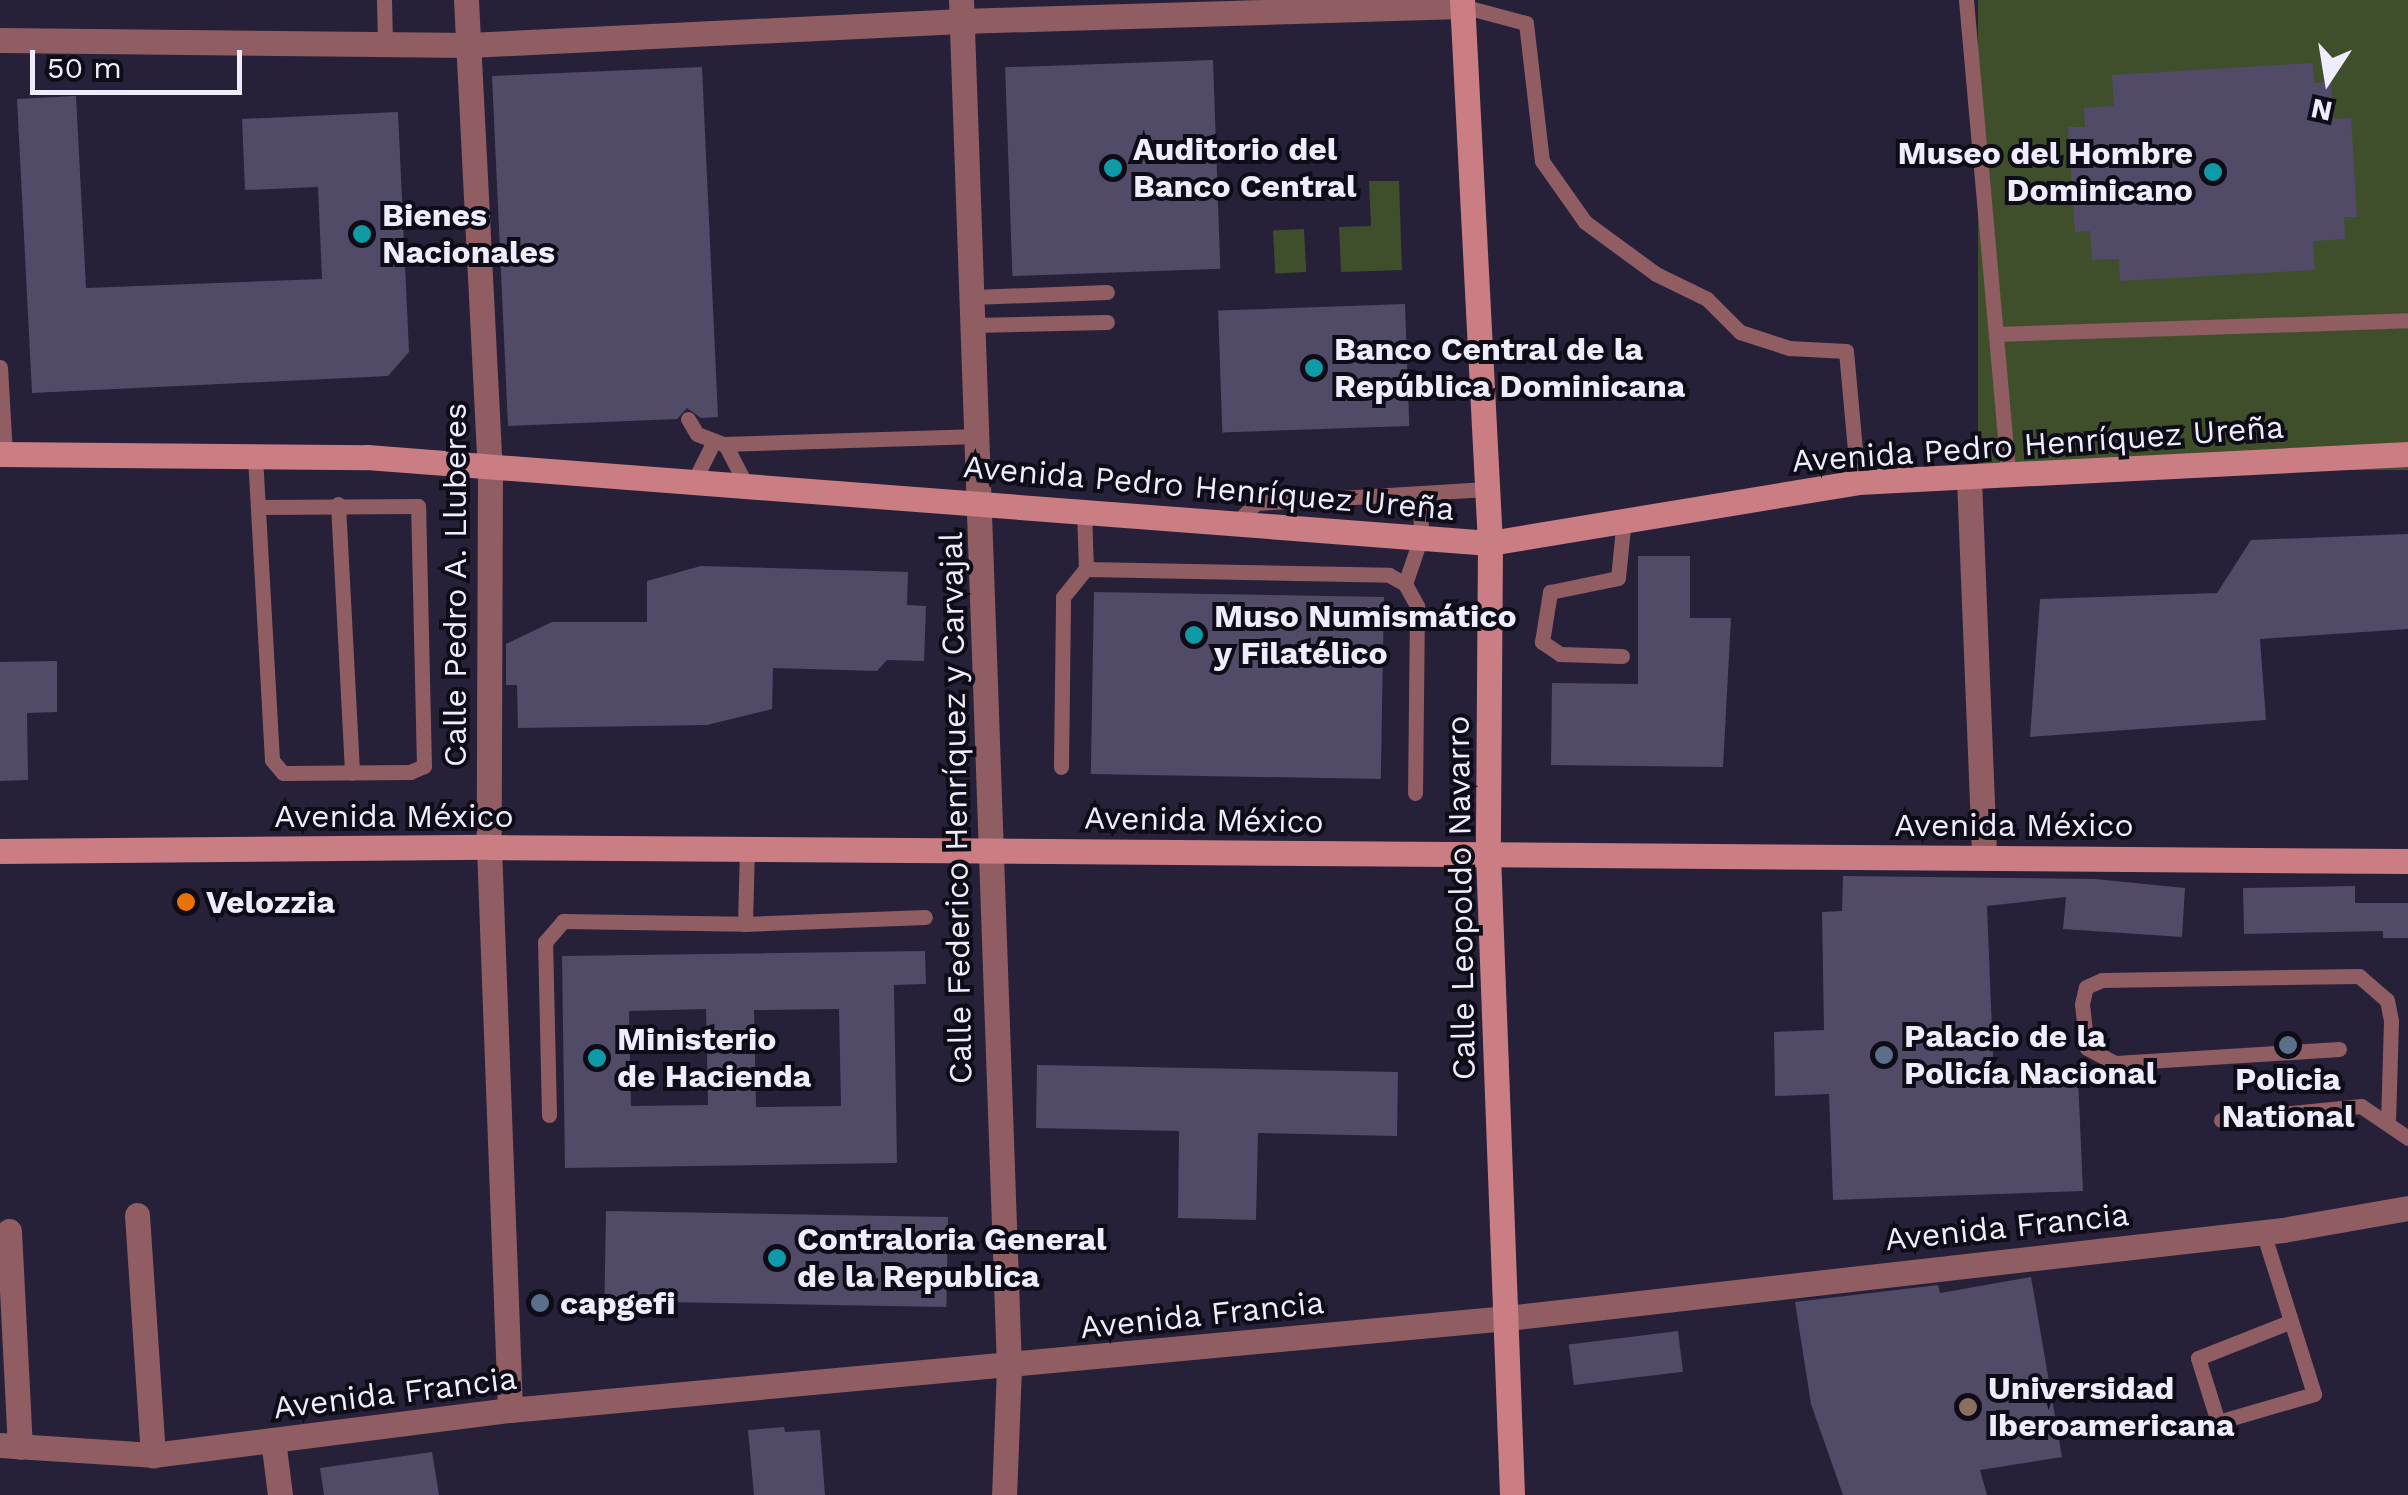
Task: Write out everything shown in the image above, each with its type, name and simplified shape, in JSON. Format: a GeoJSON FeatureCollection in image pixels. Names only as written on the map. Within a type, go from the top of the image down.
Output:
{"type":"FeatureCollection","features":[{"type":"Feature","properties":{"kind":"main road","name":"Calle Leopoldo Navarro"},"geometry":{"type":"LineString","coordinates":[[1462,3],[1490,543],[1488,855],[1512,1495]]}},
{"type":"Feature","properties":{"kind":"main road","name":"Avenida Pedro Henríquez Ureña"},"geometry":{"type":"LineString","coordinates":[[3,454],[255,456],[490,467],[1490,543],[1858,482],[1969,480],[2408,454]]}},
{"type":"Feature","properties":{"kind":"main road","name":"Avenida México"},"geometry":{"type":"LineString","coordinates":[[0,850],[986,850],[2408,861]]}},
{"type":"Feature","properties":{"kind":"street","name":"Calle Pedro A. Lluberes"},"geometry":{"type":"LineString","coordinates":[[466,0],[490,467],[489,848],[510,1410]]}},
{"type":"Feature","properties":{"kind":"street"},"geometry":{"type":"LineString","coordinates":[[0,40],[468,45],[961,10],[1462,3]]}},
{"type":"Feature","properties":{"kind":"street","name":"Calle Federico Henríquez y Carvajal"},"geometry":{"type":"LineString","coordinates":[[961,10],[982,502],[986,850],[1009,1367],[1004,1495]]}},
{"type":"Feature","properties":{"kind":"street"},"geometry":{"type":"LineString","coordinates":[[1969,480],[1984,857]]}},
{"type":"Feature","properties":{"kind":"street","name":"Avenida Francia"},"geometry":{"type":"LineString","coordinates":[[10,1446],[153,1455],[510,1410],[1009,1367],[1506,1318],[2264,1232],[2408,1208]]}},
{"type":"Feature","properties":{"kind":"street"},"geometry":{"type":"LineString","coordinates":[[137,1215],[153,1455]]}},
{"type":"Feature","properties":{"kind":"street"},"geometry":{"type":"LineString","coordinates":[[9,1231],[10,1446]]}},
{"type":"Feature","properties":{"kind":"street"},"geometry":{"type":"LineString","coordinates":[[273,1440],[280,1495]]}},
{"type":"Feature","properties":{"kind":"lane"},"geometry":{"type":"LineString","coordinates":[[384,0],[385,44]]}},
{"type":"Feature","properties":{"kind":"lane"},"geometry":{"type":"LineString","coordinates":[[1966,0],[2008,478]]}},
{"type":"Feature","properties":{"kind":"lane"},"geometry":{"type":"LineString","coordinates":[[1462,3],[1526,23],[1542,162],[1584,222],[1656,274],[1706,299],[1740,332],[1788,348],[1846,351],[1858,482]]}},
{"type":"Feature","properties":{"kind":"lane"},"geometry":{"type":"LineString","coordinates":[[973,297],[1107,292]]}},
{"type":"Feature","properties":{"kind":"lane"},"geometry":{"type":"LineString","coordinates":[[1996,334],[2408,320]]}},
{"type":"Feature","properties":{"kind":"lane"},"geometry":{"type":"LineString","coordinates":[[974,325],[1108,322]]}},
{"type":"Feature","properties":{"kind":"lane"},"geometry":{"type":"LineString","coordinates":[[0,368],[3,454]]}},
{"type":"Feature","properties":{"kind":"lane"},"geometry":{"type":"LineString","coordinates":[[688,418],[696,434],[720,442],[979,436]]}},
{"type":"Feature","properties":{"kind":"lane"},"geometry":{"type":"LineString","coordinates":[[694,481],[720,442]]}},
{"type":"Feature","properties":{"kind":"lane"},"geometry":{"type":"LineString","coordinates":[[720,442],[746,485]]}},
{"type":"Feature","properties":{"kind":"lane"},"geometry":{"type":"LineString","coordinates":[[255,456],[272,760],[283,773],[410,772],[424,766],[428,752],[422,515],[407,502],[258,507]]}},
{"type":"Feature","properties":{"kind":"lane"},"geometry":{"type":"LineString","coordinates":[[1237,522],[1256,503],[1487,489]]}},
{"type":"Feature","properties":{"kind":"lane"},"geometry":{"type":"LineString","coordinates":[[1405,584],[1420,537],[1420,493]]}},
{"type":"Feature","properties":{"kind":"lane"},"geometry":{"type":"LineString","coordinates":[[338,504],[352,773]]}},
{"type":"Feature","properties":{"kind":"lane"},"geometry":{"type":"LineString","coordinates":[[1061,767],[1063,597],[1086,569],[1084,510]]}},
{"type":"Feature","properties":{"kind":"lane"},"geometry":{"type":"LineString","coordinates":[[1622,656],[1560,654],[1542,642],[1550,592],[1618,578],[1624,518]]}},
{"type":"Feature","properties":{"kind":"lane"},"geometry":{"type":"LineString","coordinates":[[1086,569],[1389,575],[1405,584],[1417,606],[1414,793]]}},
{"type":"Feature","properties":{"kind":"lane"},"geometry":{"type":"LineString","coordinates":[[745,924],[746,850]]}},
{"type":"Feature","properties":{"kind":"lane"},"geometry":{"type":"LineString","coordinates":[[548,1115],[545,942],[563,920],[745,924],[925,917]]}},
{"type":"Feature","properties":{"kind":"lane"},"geometry":{"type":"LineString","coordinates":[[2338,1049],[2115,1063],[2087,1048],[2082,1004],[2086,988],[2102,980],[2359,976],[2387,1000],[2392,1021],[2388,1122]]}},
{"type":"Feature","properties":{"kind":"lane"},"geometry":{"type":"LineString","coordinates":[[2220,1120],[2362,1106],[2408,1138]]}},
{"type":"Feature","properties":{"kind":"lane"},"geometry":{"type":"LineString","coordinates":[[2264,1232],[2287,1322],[2314,1394],[2218,1422],[2198,1358],[2287,1322]]}},
{"type":"Feature","properties":{"kind":"green space"},"geometry":{"type":"Polygon","coordinates":[[[1978,0],[2408,0],[2408,470],[1978,470],[1978,0]]]}},
{"type":"Feature","properties":{"kind":"green space"},"geometry":{"type":"Polygon","coordinates":[[[1369,181],[1399,181],[1402,270],[1341,272],[1339,227],[1371,226],[1369,181]]]}},
{"type":"Feature","properties":{"kind":"green space"},"geometry":{"type":"Polygon","coordinates":[[[1304,229],[1306,272],[1275,274],[1273,231],[1304,229]]]}},
{"type":"Feature","properties":{"kind":"building","name":"Auditorio del Banco Central"},"geometry":{"type":"Polygon","coordinates":[[[1213,60],[1220,269],[1012,276],[1005,67],[1213,60]]]}},
{"type":"Feature","properties":{"kind":"building","name":"Museo del Hombre Dominicano"},"geometry":{"type":"Polygon","coordinates":[[[2313,63],[2314,83],[2331,82],[2334,119],[2351,118],[2357,217],[2344,217],[2345,239],[2313,241],[2315,270],[2120,281],[2119,259],[2092,260],[2090,231],[2075,232],[2068,127],[2085,127],[2084,108],[2114,106],[2112,75],[2313,63]]]}},
{"type":"Feature","properties":{"kind":"building"},"geometry":{"type":"Polygon","coordinates":[[[702,67],[718,417],[701,418],[687,408],[677,419],[508,426],[492,76],[702,67]]]}},
{"type":"Feature","properties":{"kind":"building","name":"Bienes Nacionales"},"geometry":{"type":"Polygon","coordinates":[[[76,96],[86,288],[322,279],[318,187],[245,190],[242,119],[398,112],[409,352],[388,376],[32,393],[17,99],[76,96]]]}},
{"type":"Feature","properties":{"kind":"building","name":"Banco Central de la República Dominicana"},"geometry":{"type":"Polygon","coordinates":[[[1405,304],[1409,426],[1222,432],[1218,311],[1405,304]]]}},
{"type":"Feature","properties":{"kind":"building"},"geometry":{"type":"Polygon","coordinates":[[[2408,534],[2408,629],[2260,639],[2266,720],[2030,737],[2040,599],[2217,593],[2251,540],[2408,534]]]}},
{"type":"Feature","properties":{"kind":"building"},"geometry":{"type":"Polygon","coordinates":[[[1638,556],[1690,556],[1690,618],[1731,618],[1723,767],[1551,765],[1552,683],[1638,684],[1638,556]]]}},
{"type":"Feature","properties":{"kind":"building"},"geometry":{"type":"Polygon","coordinates":[[[701,566],[908,572],[907,605],[926,606],[924,661],[887,660],[877,671],[773,668],[772,709],[707,725],[518,728],[517,685],[506,685],[506,644],[552,622],[647,622],[647,581],[701,566]]]}},
{"type":"Feature","properties":{"kind":"building"},"geometry":{"type":"Polygon","coordinates":[[[1094,592],[1384,597],[1381,779],[1091,774],[1094,592]]]}},
{"type":"Feature","properties":{"kind":"building"},"geometry":{"type":"Polygon","coordinates":[[[57,661],[57,712],[27,713],[28,780],[0,781],[0,662],[57,661]]]}},
{"type":"Feature","properties":{"kind":"building","name":"Palacio de la Policía Nacional"},"geometry":{"type":"Polygon","coordinates":[[[1843,876],[2095,879],[2185,888],[2182,937],[2063,929],[2066,897],[1987,906],[1994,1081],[2078,1078],[2083,1191],[1833,1200],[1829,1094],[1775,1096],[1774,1032],[1824,1030],[1822,912],[1842,911],[1843,876]]]}},
{"type":"Feature","properties":{"kind":"building"},"geometry":{"type":"Polygon","coordinates":[[[2355,886],[2355,903],[2408,903],[2408,938],[2383,938],[2383,931],[2244,934],[2243,888],[2355,886]]]}},
{"type":"Feature","properties":{"kind":"building","name":"Ministerio de Hacienda"},"geometry":{"type":"Polygon","coordinates":[[[925,951],[926,984],[894,985],[897,1163],[565,1168],[562,956],[925,951]],[[706,1009],[629,1011],[631,1106],[708,1105],[706,1009]],[[839,1009],[754,1010],[756,1107],[841,1106],[839,1009]]]}},
{"type":"Feature","properties":{"kind":"building"},"geometry":{"type":"Polygon","coordinates":[[[1037,1065],[1398,1072],[1397,1136],[1258,1133],[1256,1220],[1178,1218],[1179,1131],[1036,1128],[1037,1065]]]}},
{"type":"Feature","properties":{"kind":"building","name":"Contraloria General de la Republica"},"geometry":{"type":"Polygon","coordinates":[[[606,1211],[948,1217],[946,1307],[604,1301],[606,1211]]]}},
{"type":"Feature","properties":{"kind":"building","name":"Universidad Iberoamericana"},"geometry":{"type":"Polygon","coordinates":[[[2031,1277],[2062,1457],[1980,1470],[1987,1495],[1843,1495],[1811,1404],[1795,1302],[1938,1285],[1940,1293],[2031,1277]]]}},
{"type":"Feature","properties":{"kind":"building"},"geometry":{"type":"Polygon","coordinates":[[[1678,1331],[1683,1372],[1574,1385],[1569,1344],[1678,1331]]]}},
{"type":"Feature","properties":{"kind":"building"},"geometry":{"type":"Polygon","coordinates":[[[784,1427],[785,1432],[820,1430],[825,1495],[754,1495],[748,1430],[784,1427]]]}},
{"type":"Feature","properties":{"kind":"building"},"geometry":{"type":"Polygon","coordinates":[[[432,1452],[439,1495],[324,1495],[320,1468],[432,1452]]]}},
{"type":"Feature","properties":{"kind":"place","name":"Auditorio del Banco Central"},"geometry":{"type":"Point","coordinates":[1113,168]}},
{"type":"Feature","properties":{"kind":"place","name":"Museo del Hombre Dominicano"},"geometry":{"type":"Point","coordinates":[2213,172]}},
{"type":"Feature","properties":{"kind":"place","name":"Bienes Nacionales"},"geometry":{"type":"Point","coordinates":[362,234]}},
{"type":"Feature","properties":{"kind":"place","name":"Banco Central de la República Dominicana"},"geometry":{"type":"Point","coordinates":[1314,368]}},
{"type":"Feature","properties":{"kind":"place","name":"Muso Numismático y Filatélico"},"geometry":{"type":"Point","coordinates":[1194,635]}},
{"type":"Feature","properties":{"kind":"place","name":"Velozzia"},"geometry":{"type":"Point","coordinates":[186,902]}},
{"type":"Feature","properties":{"kind":"place","name":"Policia National"},"geometry":{"type":"Point","coordinates":[2288,1045]}},
{"type":"Feature","properties":{"kind":"place","name":"Palacio de la Policía Nacional"},"geometry":{"type":"Point","coordinates":[1884,1055]}},
{"type":"Feature","properties":{"kind":"place","name":"Ministerio de Hacienda"},"geometry":{"type":"Point","coordinates":[597,1058]}},
{"type":"Feature","properties":{"kind":"place","name":"Contraloria General de la Republica"},"geometry":{"type":"Point","coordinates":[777,1258]}},
{"type":"Feature","properties":{"kind":"place","name":"capgefi"},"geometry":{"type":"Point","coordinates":[540,1303]}},
{"type":"Feature","properties":{"kind":"place","name":"Universidad Iberoamericana"},"geometry":{"type":"Point","coordinates":[1968,1407]}}]}
